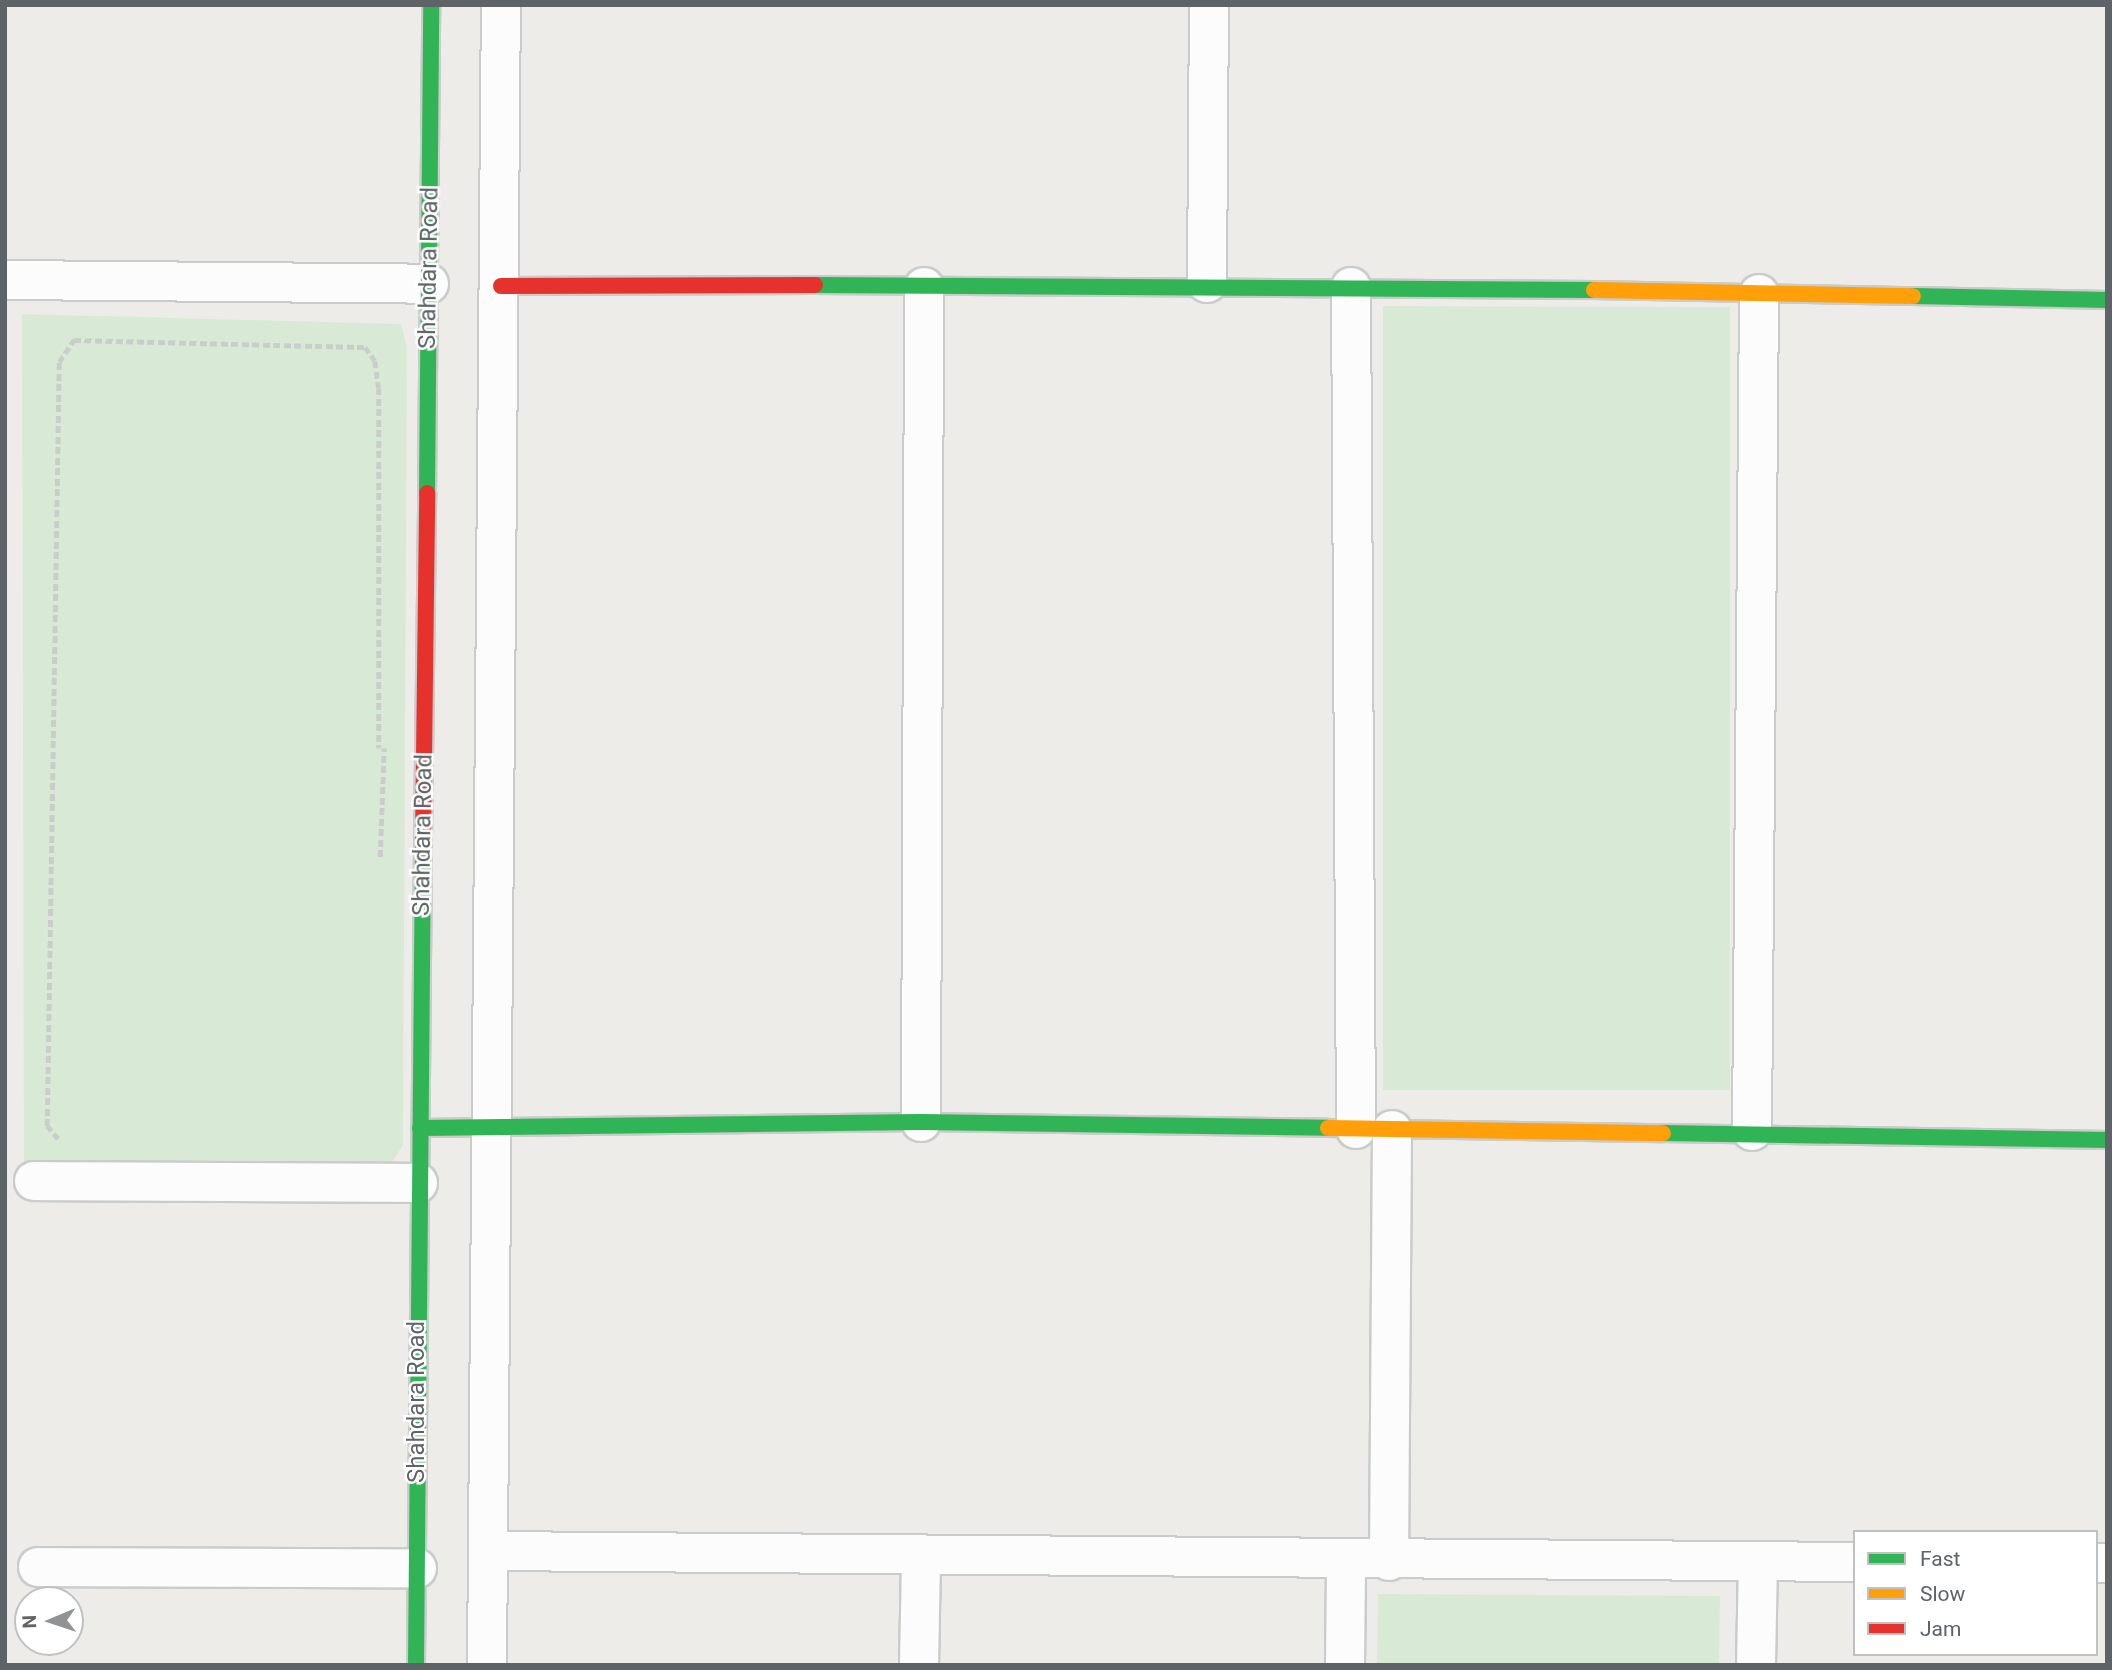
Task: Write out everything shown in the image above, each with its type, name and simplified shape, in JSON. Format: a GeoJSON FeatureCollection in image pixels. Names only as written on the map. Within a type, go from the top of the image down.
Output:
{"type":"FeatureCollection","features":[{"type":"Feature","properties":{"kind":"street","name":"Shahdara Road"},"geometry":{"type":"LineString","coordinates":[[416,1665],[418,1182],[431,5]]}},
{"type":"Feature","properties":{"kind":"street"},"geometry":{"type":"LineString","coordinates":[[487,1665],[495,1129],[501,5]]}},
{"type":"Feature","properties":{"kind":"street"},"geometry":{"type":"LineString","coordinates":[[1207,283],[1209,5]]}},
{"type":"Feature","properties":{"kind":"street"},"geometry":{"type":"LineString","coordinates":[[5,281],[429,284]]}},
{"type":"Feature","properties":{"kind":"street"},"geometry":{"type":"LineString","coordinates":[[501,286],[924,287],[1207,283],[2107,300]]}},
{"type":"Feature","properties":{"kind":"street"},"geometry":{"type":"LineString","coordinates":[[921,1122],[924,287]]}},
{"type":"Feature","properties":{"kind":"street"},"geometry":{"type":"LineString","coordinates":[[1351,287],[1374,1130],[1390,1561]]}},
{"type":"Feature","properties":{"kind":"street"},"geometry":{"type":"LineString","coordinates":[[1752,1131],[1759,294]]}},
{"type":"Feature","properties":{"kind":"street"},"geometry":{"type":"LineString","coordinates":[[420,1128],[921,1122],[1374,1130],[1752,1131],[2107,1140]]}},
{"type":"Feature","properties":{"kind":"street"},"geometry":{"type":"LineString","coordinates":[[34,1181],[418,1182]]}},
{"type":"Feature","properties":{"kind":"street"},"geometry":{"type":"LineString","coordinates":[[488,1551],[1346,1561],[1853,1562]]}},
{"type":"Feature","properties":{"kind":"street"},"geometry":{"type":"LineString","coordinates":[[919,1665],[921,1556]]}},
{"type":"Feature","properties":{"kind":"street"},"geometry":{"type":"LineString","coordinates":[[1345,1665],[1346,1561]]}},
{"type":"Feature","properties":{"kind":"street"},"geometry":{"type":"LineString","coordinates":[[1756,1665],[1758,1561]]}},
{"type":"Feature","properties":{"kind":"street"},"geometry":{"type":"LineString","coordinates":[[38,1567],[418,1568]]}},
{"type":"Feature","properties":{"kind":"path"},"geometry":{"type":"LineString","coordinates":[[75,1140],[50,1135],[47,1126],[59,362],[74,340],[365,347],[375,361],[379,388],[380,870]]}},
{"type":"Feature","properties":{"kind":"path"},"geometry":{"type":"LineString","coordinates":[[379,748],[424,750]]}},
{"type":"Feature","properties":{"kind":"green space"},"geometry":{"type":"Polygon","coordinates":[[[1383,306],[1730,307],[1730,1090],[1383,1090],[1383,306]]]}},
{"type":"Feature","properties":{"kind":"green space"},"geometry":{"type":"Polygon","coordinates":[[[22,314],[401,324],[407,347],[403,1145],[389,1167],[24,1165],[22,314]]]}},
{"type":"Feature","properties":{"kind":"green space"},"geometry":{"type":"Polygon","coordinates":[[[1378,1594],[1720,1596],[1719,1665],[1377,1665],[1378,1594]]]}},
{"type":"Feature","properties":{"kind":"traffic: fast"},"geometry":{"type":"LineString","coordinates":[[427,493],[431,5]]}},
{"type":"Feature","properties":{"kind":"traffic: fast"},"geometry":{"type":"LineString","coordinates":[[815,285],[1594,290]]}},
{"type":"Feature","properties":{"kind":"traffic: fast"},"geometry":{"type":"LineString","coordinates":[[1913,296],[2107,300]]}},
{"type":"Feature","properties":{"kind":"traffic: fast"},"geometry":{"type":"LineString","coordinates":[[416,1665],[423,840]]}},
{"type":"Feature","properties":{"kind":"traffic: fast"},"geometry":{"type":"LineString","coordinates":[[420,1128],[921,1122],[1328,1128]]}},
{"type":"Feature","properties":{"kind":"traffic: fast"},"geometry":{"type":"LineString","coordinates":[[1663,1133],[2107,1140]]}},
{"type":"Feature","properties":{"kind":"traffic: slow"},"geometry":{"type":"LineString","coordinates":[[1594,290],[1913,296]]}},
{"type":"Feature","properties":{"kind":"traffic: slow"},"geometry":{"type":"LineString","coordinates":[[1328,1128],[1663,1133]]}},
{"type":"Feature","properties":{"kind":"traffic: jam"},"geometry":{"type":"LineString","coordinates":[[501,286],[815,285]]}},
{"type":"Feature","properties":{"kind":"traffic: jam"},"geometry":{"type":"LineString","coordinates":[[423,840],[427,493]]}}]}
